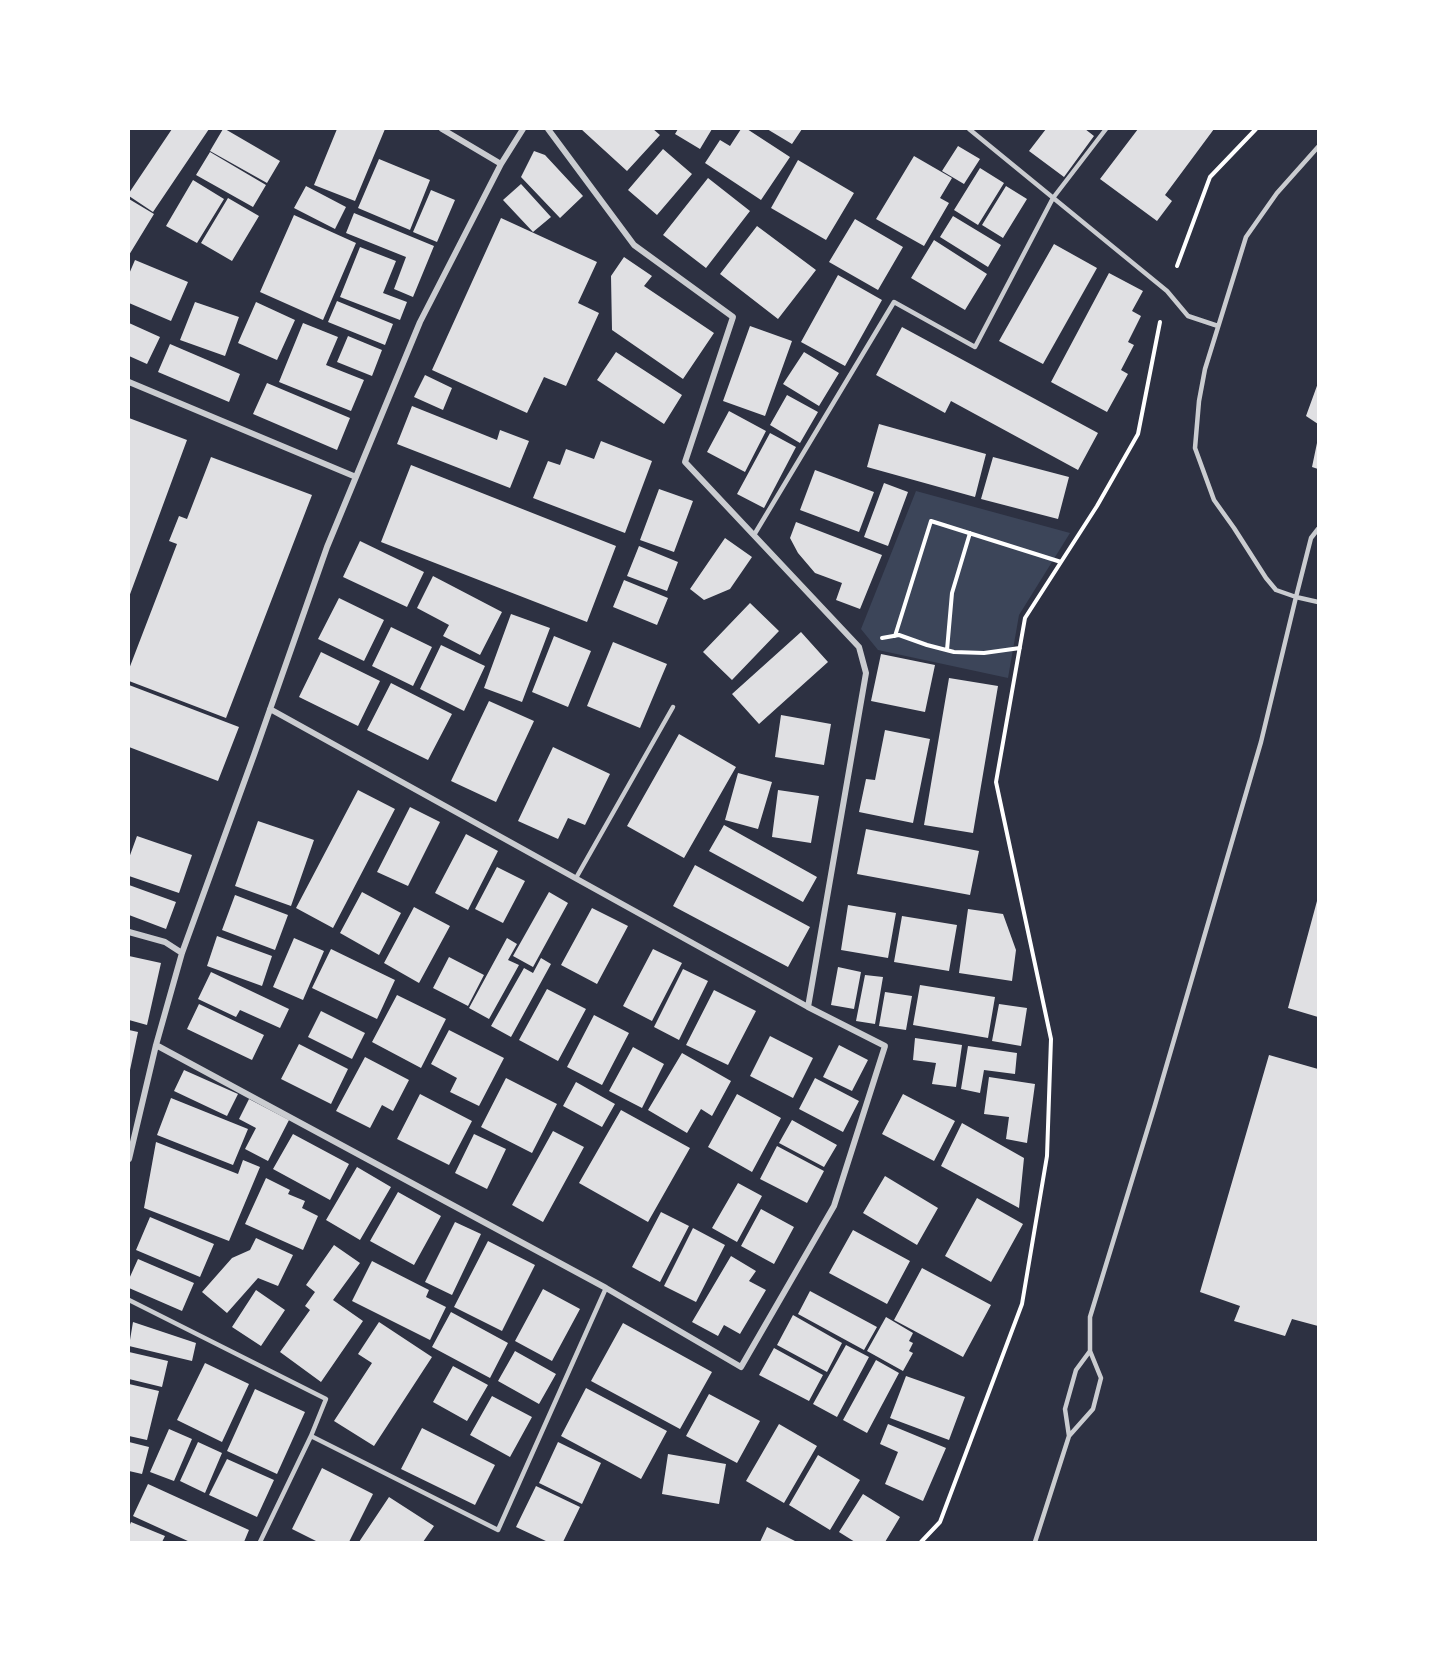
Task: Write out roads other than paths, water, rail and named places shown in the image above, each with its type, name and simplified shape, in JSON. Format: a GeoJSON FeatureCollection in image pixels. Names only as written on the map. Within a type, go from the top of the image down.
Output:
{"type":"FeatureCollection","features":[{"type":"Feature","properties":{"kind":"street"},"geometry":{"type":"LineString","coordinates":[[442,129],[501,164]]}},
{"type":"Feature","properties":{"kind":"street"},"geometry":{"type":"LineString","coordinates":[[129,1159],[156,1045],[182,953],[327,547],[420,322],[501,164],[523,129]]}},
{"type":"Feature","properties":{"kind":"street"},"geometry":{"type":"LineString","coordinates":[[548,129],[634,245],[734,317],[685,462],[860,647],[866,673],[808,1007]]}},
{"type":"Feature","properties":{"kind":"street"},"geometry":{"type":"LineString","coordinates":[[129,382],[356,477]]}},
{"type":"Feature","properties":{"kind":"street"},"geometry":{"type":"LineString","coordinates":[[156,1045],[606,1288],[741,1367],[834,1206],[885,1046],[808,1007],[270,709]]}},
{"type":"Feature","properties":{"kind":"street"},"geometry":{"type":"LineString","coordinates":[[129,932],[165,942],[182,953]]}},
{"type":"Feature","properties":{"kind":"lane"},"geometry":{"type":"LineString","coordinates":[[969,129],[1167,291],[1188,316],[1218,326]]}},
{"type":"Feature","properties":{"kind":"lane"},"geometry":{"type":"LineString","coordinates":[[754,535],[894,302],[975,347],[1053,198],[1106,129]]}},
{"type":"Feature","properties":{"kind":"lane"},"geometry":{"type":"LineString","coordinates":[[1318,147],[1277,192],[1246,237],[1205,369],[1199,401],[1195,448],[1214,500],[1266,578],[1276,590],[1318,602]]}},
{"type":"Feature","properties":{"kind":"lane"},"geometry":{"type":"LineString","coordinates":[[1068,1436],[1093,1409],[1101,1378],[1090,1351],[1090,1317],[1155,1105],[1261,742],[1311,538],[1318,529]]}},
{"type":"Feature","properties":{"kind":"lane"},"geometry":{"type":"LineString","coordinates":[[576,878],[673,707]]}},
{"type":"Feature","properties":{"kind":"lane"},"geometry":{"type":"LineString","coordinates":[[311,1436],[498,1530],[606,1288]]}},
{"type":"Feature","properties":{"kind":"lane"},"geometry":{"type":"LineString","coordinates":[[129,1300],[326,1399],[311,1436],[260,1542]]}},
{"type":"Feature","properties":{"kind":"lane"},"geometry":{"type":"LineString","coordinates":[[1035,1542],[1068,1436],[1065,1409],[1076,1370],[1090,1351]]}}]}
